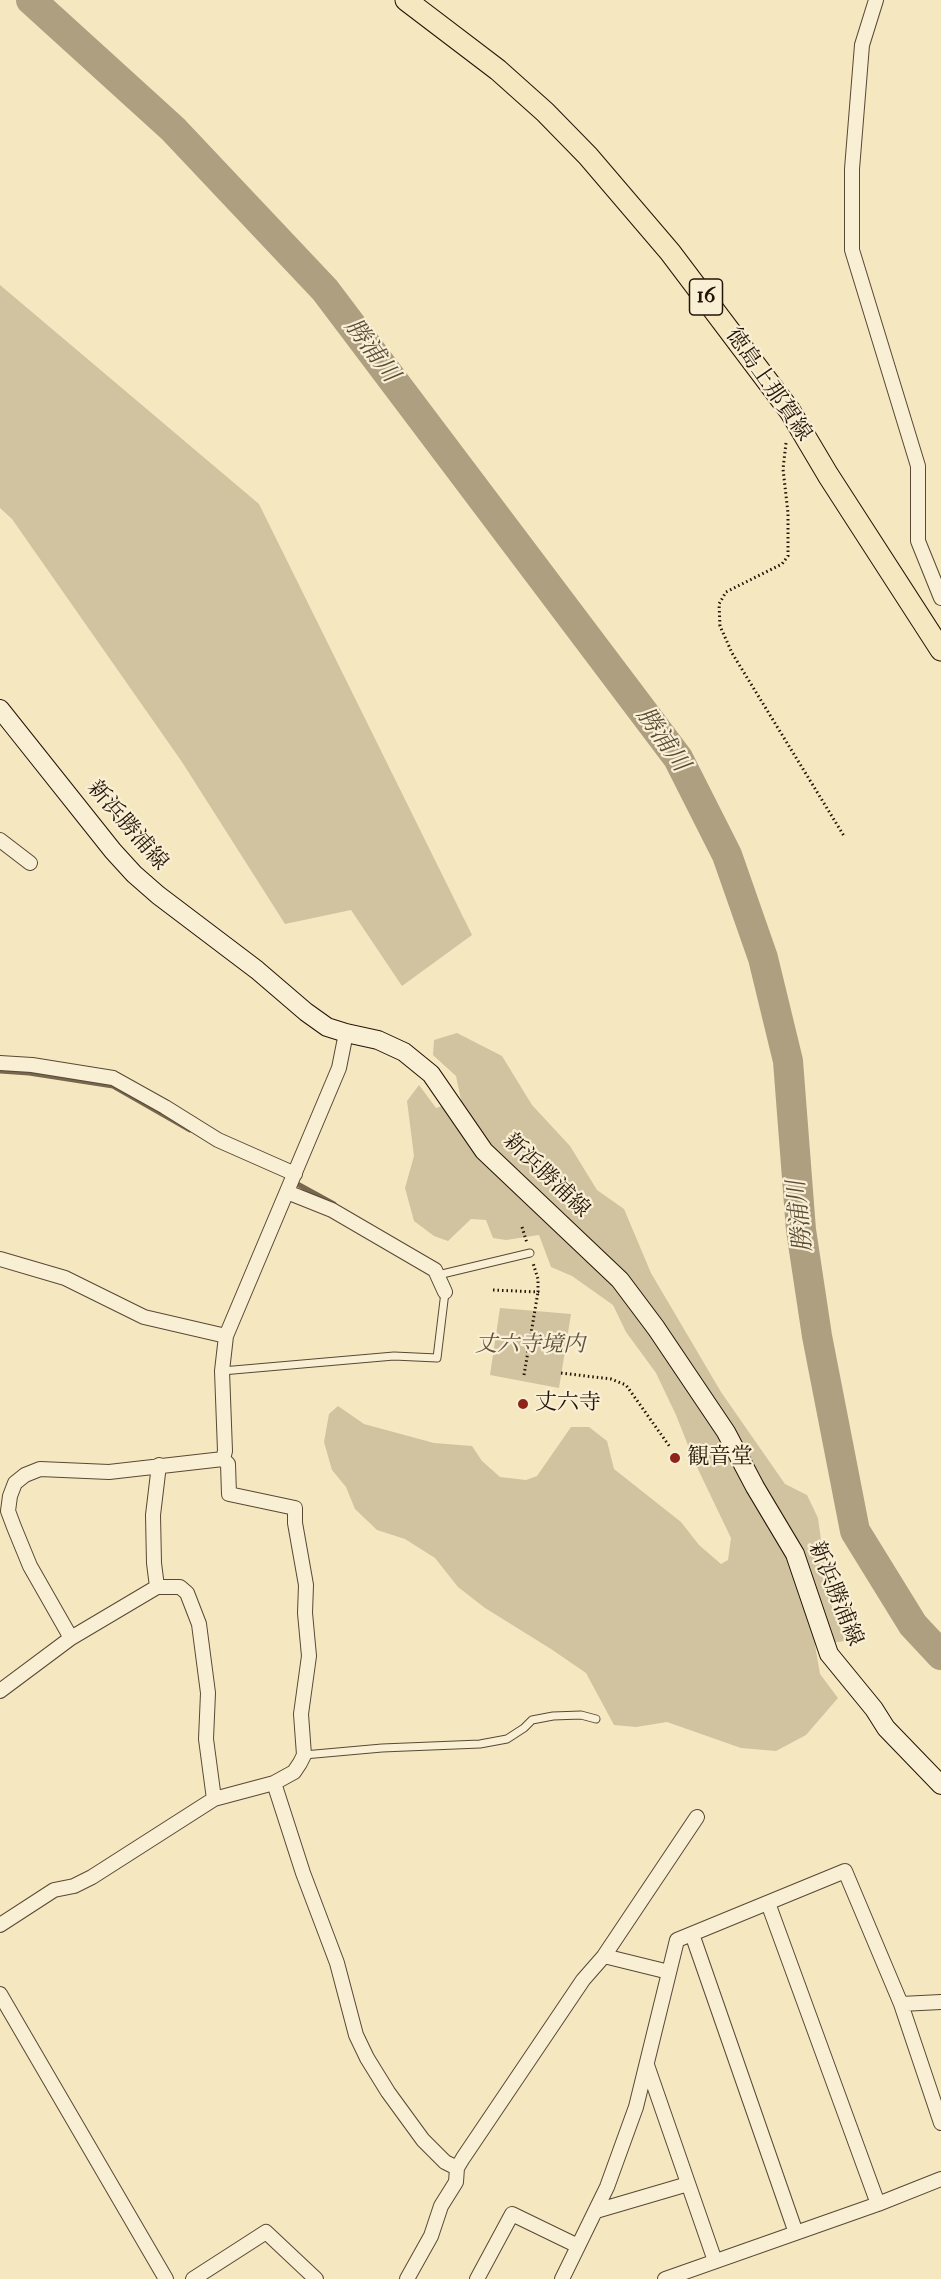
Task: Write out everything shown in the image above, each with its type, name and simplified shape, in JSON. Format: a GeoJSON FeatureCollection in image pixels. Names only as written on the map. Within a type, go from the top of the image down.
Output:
{"type":"FeatureCollection","features":[{"type":"Feature","properties":{"kind":"main road","name":"徳島上那賀線"},"geometry":{"type":"LineString","coordinates":[[406,0],[498,70],[588,156],[670,252],[790,411],[828,475],[941,650]]}},
{"type":"Feature","properties":{"kind":"main road","name":"新浜勝浦線"},"geometry":{"type":"LineString","coordinates":[[4,716],[134,874],[327,1027],[346,1034],[378,1040],[404,1052],[430,1074],[484,1151],[597,1258],[632,1296],[726,1431],[755,1487],[795,1554],[829,1654],[874,1709],[886,1728],[941,1785]]}},
{"type":"Feature","properties":{"kind":"street"},"geometry":{"type":"LineString","coordinates":[[876,0],[862,45],[852,169],[850,230],[852,250],[918,466],[918,541],[941,598]]}},
{"type":"Feature","properties":{"kind":"street"},"geometry":{"type":"LineString","coordinates":[[0,840],[30,863]]}},
{"type":"Feature","properties":{"kind":"street"},"geometry":{"type":"LineString","coordinates":[[223,1460],[225,1451],[222,1371],[226,1336],[235,1310],[339,1068],[346,1034]]}},
{"type":"Feature","properties":{"kind":"street"},"geometry":{"type":"LineString","coordinates":[[0,1063],[32,1065],[113,1078],[218,1140],[295,1174]]}},
{"type":"Feature","properties":{"kind":"street"},"geometry":{"type":"LineString","coordinates":[[287,1192],[332,1210],[435,1269],[445,1292]]}},
{"type":"Feature","properties":{"kind":"street"},"geometry":{"type":"LineString","coordinates":[[0,1259],[65,1278],[144,1317],[226,1336]]}},
{"type":"Feature","properties":{"kind":"street"},"geometry":{"type":"LineString","coordinates":[[0,1925],[54,1890],[74,1886],[92,1877],[214,1799],[274,1783],[294,1772],[304,1755],[301,1714],[309,1656],[305,1613],[306,1585],[295,1523],[295,1508],[229,1494],[228,1464],[223,1460],[109,1472],[40,1469],[25,1474],[15,1484],[10,1496],[8,1511],[30,1566],[71,1638]]}},
{"type":"Feature","properties":{"kind":"street"},"geometry":{"type":"LineString","coordinates":[[157,1587],[153,1515],[159,1466]]}},
{"type":"Feature","properties":{"kind":"street"},"geometry":{"type":"LineString","coordinates":[[0,1691],[71,1638],[157,1587],[180,1587],[187,1593],[199,1624],[208,1693],[206,1739],[214,1799]]}},
{"type":"Feature","properties":{"kind":"street"},"geometry":{"type":"LineString","coordinates":[[274,1783],[303,1873],[337,1964],[357,2036],[367,2058],[388,2092],[423,2140],[445,2162],[457,2168]]}},
{"type":"Feature","properties":{"kind":"street"},"geometry":{"type":"LineString","coordinates":[[407,2279],[431,2236],[441,2206],[456,2182],[457,2168],[583,1980],[604,1956],[697,1817]]}},
{"type":"Feature","properties":{"kind":"street"},"geometry":{"type":"LineString","coordinates":[[561,2279],[607,2187],[636,2107],[677,1940],[845,1871],[901,2004],[941,2123]]}},
{"type":"Feature","properties":{"kind":"street"},"geometry":{"type":"LineString","coordinates":[[768,1903],[878,2204]]}},
{"type":"Feature","properties":{"kind":"street"},"geometry":{"type":"LineString","coordinates":[[692,1934],[796,2233]]}},
{"type":"Feature","properties":{"kind":"street"},"geometry":{"type":"LineString","coordinates":[[604,1956],[669,1972]]}},
{"type":"Feature","properties":{"kind":"street"},"geometry":{"type":"LineString","coordinates":[[0,1994],[166,2279]]}},
{"type":"Feature","properties":{"kind":"street"},"geometry":{"type":"LineString","coordinates":[[901,2004],[941,2002]]}},
{"type":"Feature","properties":{"kind":"street"},"geometry":{"type":"LineString","coordinates":[[647,2064],[715,2261]]}},
{"type":"Feature","properties":{"kind":"street"},"geometry":{"type":"LineString","coordinates":[[665,2279],[941,2180]]}},
{"type":"Feature","properties":{"kind":"street"},"geometry":{"type":"LineString","coordinates":[[596,2211],[688,2184]]}},
{"type":"Feature","properties":{"kind":"street"},"geometry":{"type":"LineString","coordinates":[[477,2279],[512,2214],[578,2246]]}},
{"type":"Feature","properties":{"kind":"street"},"geometry":{"type":"LineString","coordinates":[[193,2279],[266,2232],[316,2279]]}},
{"type":"Feature","properties":{"kind":"lane"},"geometry":{"type":"LineString","coordinates":[[438,1275],[530,1253]]}},
{"type":"Feature","properties":{"kind":"lane"},"geometry":{"type":"LineString","coordinates":[[222,1371],[394,1356],[436,1358],[445,1292]]}},
{"type":"Feature","properties":{"kind":"lane"},"geometry":{"type":"LineString","coordinates":[[304,1755],[382,1748],[480,1744],[507,1738],[524,1728],[532,1720],[553,1716],[581,1715],[596,1719]]}},
{"type":"Feature","properties":{"kind":"path"},"geometry":{"type":"LineString","coordinates":[[790,411],[783,469],[788,513],[788,556],[782,564],[726,592],[719,603],[720,626],[732,653],[844,836]]}},
{"type":"Feature","properties":{"kind":"path"},"geometry":{"type":"LineString","coordinates":[[522,1227],[538,1279],[524,1375]]}},
{"type":"Feature","properties":{"kind":"path"},"geometry":{"type":"LineString","coordinates":[[493,1290],[537,1292]]}},
{"type":"Feature","properties":{"kind":"path"},"geometry":{"type":"LineString","coordinates":[[561,1373],[611,1379],[626,1385],[670,1447]]}},
{"type":"Feature","properties":{"kind":"green space"},"geometry":{"type":"Polygon","coordinates":[[[0,285],[259,504],[472,935],[402,986],[351,910],[285,924],[182,762],[12,519],[0,508],[0,285]]]}},
{"type":"Feature","properties":{"kind":"green space"},"geometry":{"type":"Polygon","coordinates":[[[457,1033],[502,1056],[532,1105],[570,1146],[597,1190],[624,1209],[651,1273],[721,1392],[785,1484],[807,1495],[818,1518],[829,1599],[845,1641],[815,1645],[820,1674],[838,1698],[806,1735],[776,1751],[741,1748],[667,1722],[636,1727],[614,1725],[586,1673],[485,1608],[458,1587],[435,1558],[405,1539],[377,1530],[355,1509],[346,1487],[332,1470],[324,1442],[329,1414],[338,1406],[364,1424],[434,1443],[472,1446],[482,1461],[500,1477],[526,1480],[537,1476],[571,1427],[589,1427],[607,1441],[614,1469],[681,1522],[699,1545],[721,1564],[728,1560],[731,1538],[695,1463],[676,1415],[656,1373],[626,1332],[613,1305],[572,1276],[551,1267],[539,1235],[506,1240],[493,1238],[486,1220],[471,1219],[448,1241],[434,1236],[414,1221],[405,1188],[414,1156],[407,1101],[419,1085],[436,1108],[461,1100],[456,1076],[433,1055],[434,1040],[457,1033]]]}},
{"type":"Feature","properties":{"kind":"green space","name":"丈六寺境内"},"geometry":{"type":"Polygon","coordinates":[[[500,1308],[571,1314],[559,1388],[490,1375],[500,1308]]]}},
{"type":"Feature","properties":{"kind":"waterway","name":"勝浦川"},"geometry":{"type":"LineString","coordinates":[[31,0],[173,129],[325,290],[678,758],[727,855],[763,958],[788,1061],[801,1230],[817,1336],[855,1531],[913,1625],[941,1655]]}},
{"type":"Feature","properties":{"kind":"waterway"},"geometry":{"type":"LineString","coordinates":[[0,1071],[29,1073],[113,1086],[190,1130]]}},
{"type":"Feature","properties":{"kind":"waterway"},"geometry":{"type":"LineString","coordinates":[[292,1181],[334,1204]]}},
{"type":"Feature","properties":{"kind":"place","name":"丈六寺"},"geometry":{"type":"Point","coordinates":[523,1404]}},
{"type":"Feature","properties":{"kind":"place","name":"観音堂"},"geometry":{"type":"Point","coordinates":[675,1458]}}]}
